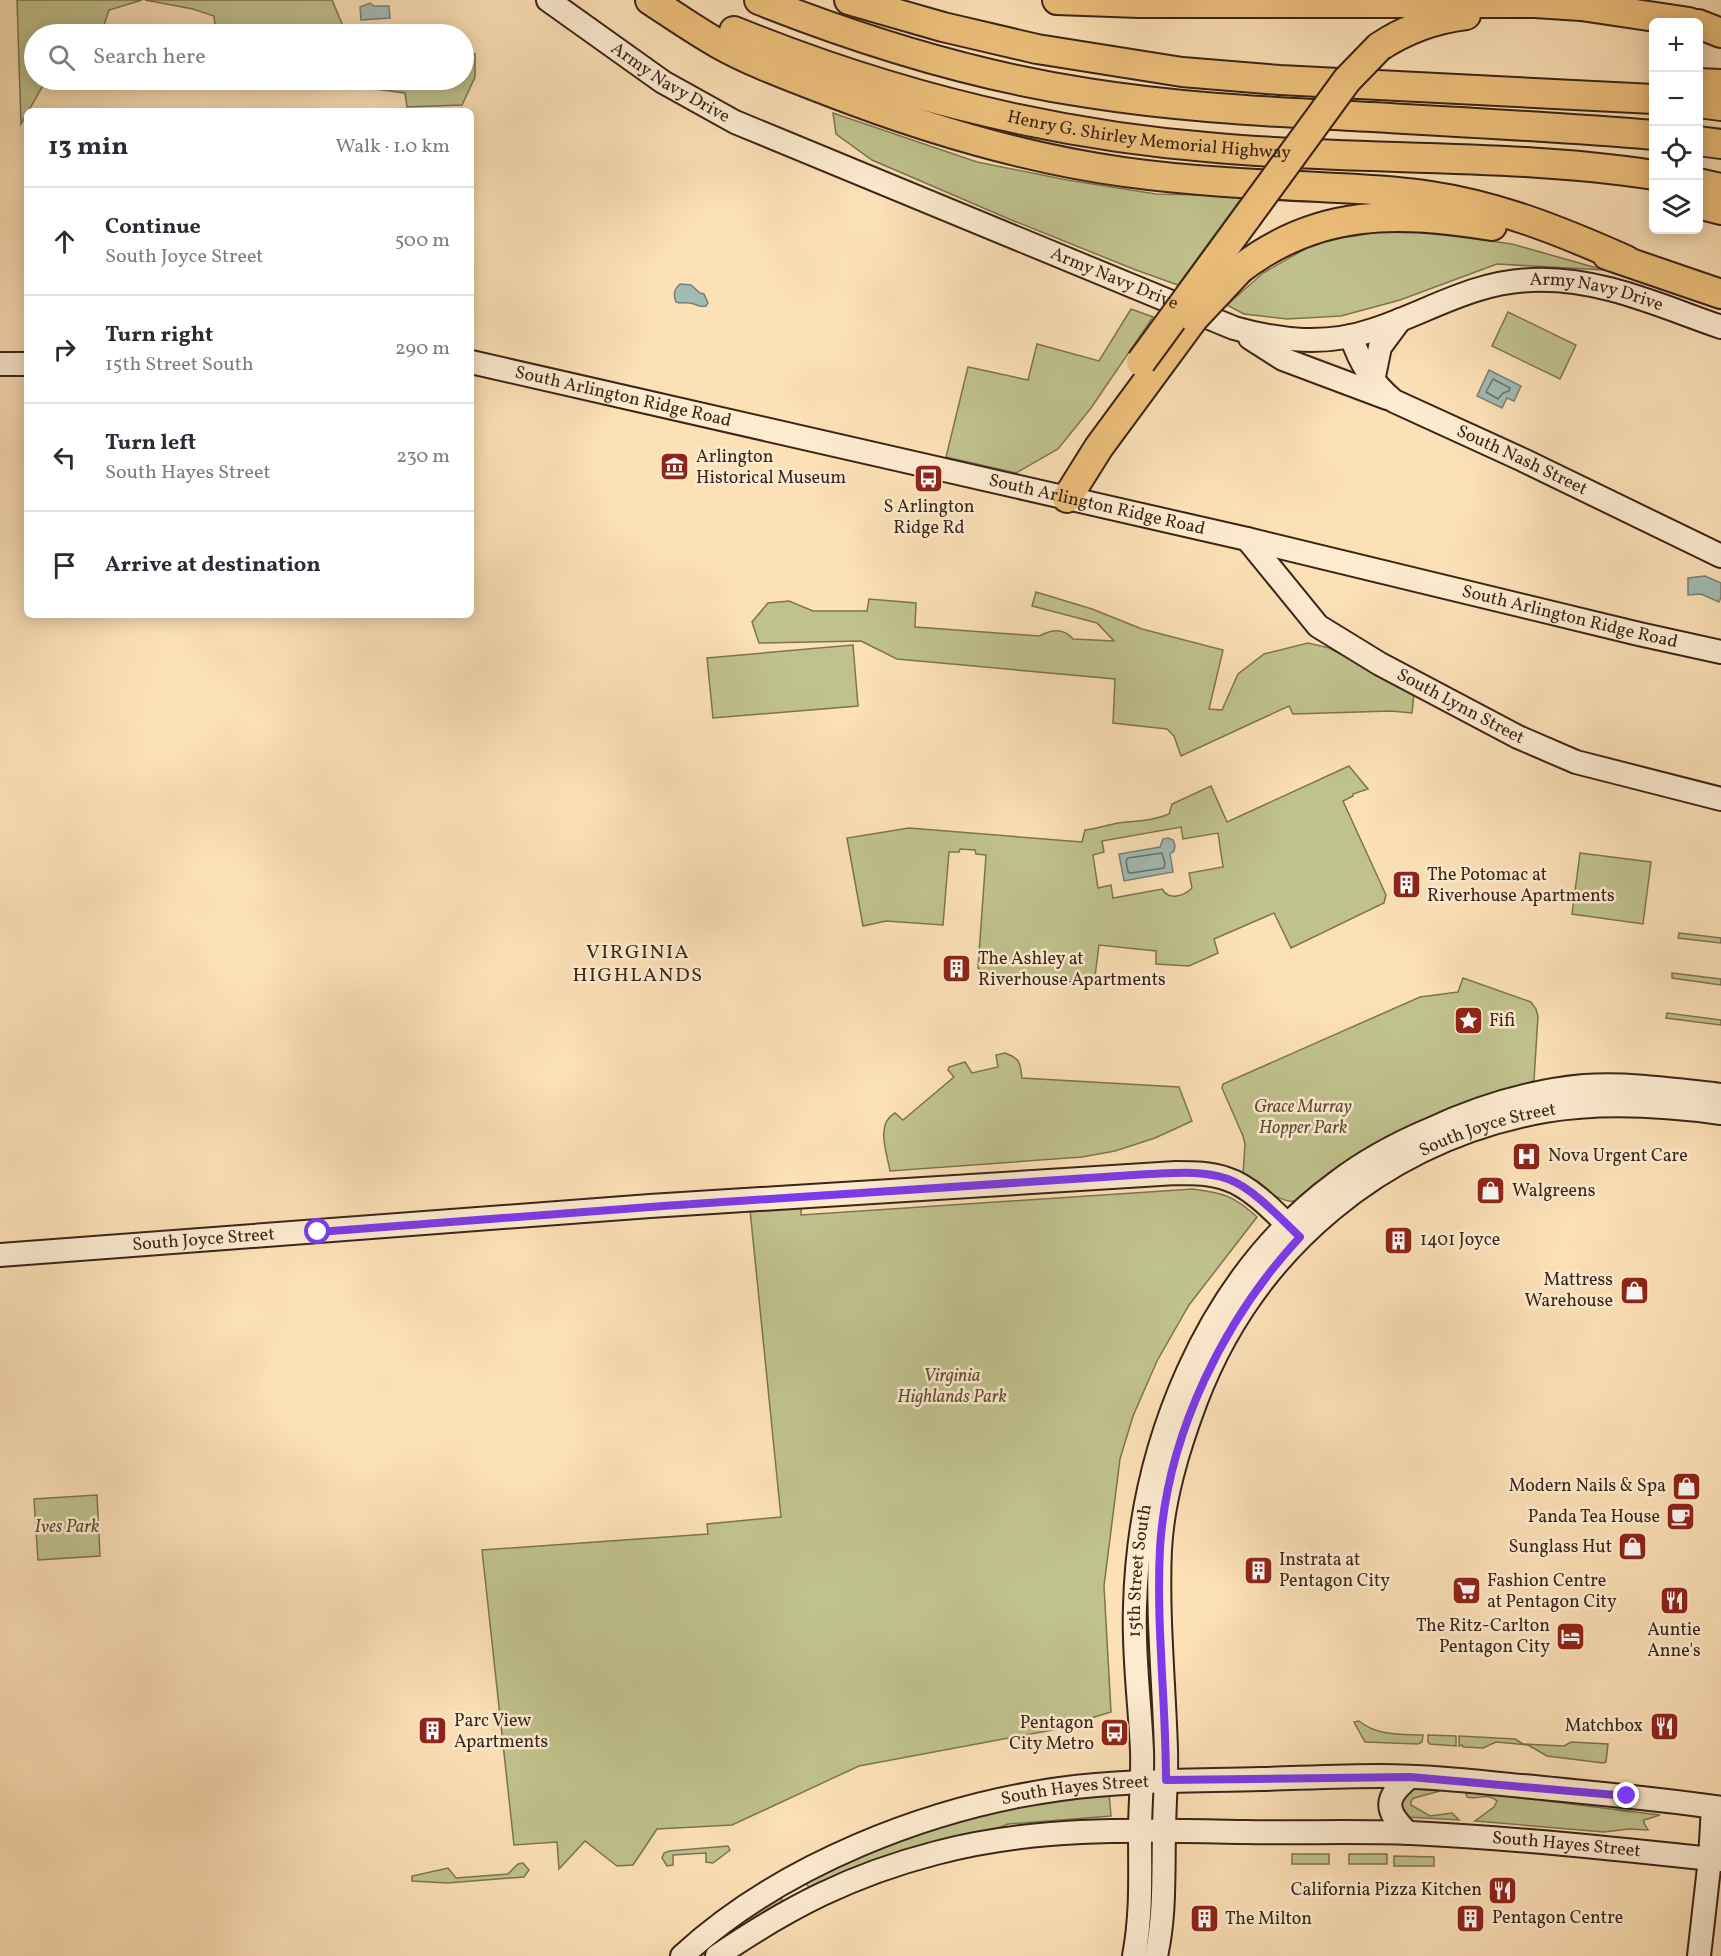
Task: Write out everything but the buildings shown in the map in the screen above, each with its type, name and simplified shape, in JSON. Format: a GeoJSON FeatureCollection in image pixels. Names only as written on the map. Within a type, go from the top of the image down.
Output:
{"type":"FeatureCollection","features":[{"type":"Feature","properties":{"kind":"highway"},"geometry":{"type":"LineString","coordinates":[[650,0],[720,45],[796,67],[837,82],[935,130],[999,147],[1092,167],[1193,180],[1407,192],[1457,200],[1535,223],[1626,260]]}},
{"type":"Feature","properties":{"kind":"highway"},"geometry":{"type":"LineString","coordinates":[[664,0],[796,67]]}},
{"type":"Feature","properties":{"kind":"highway"},"geometry":{"type":"LineString","coordinates":[[759,0],[851,34],[989,74],[1138,100],[1238,110],[1649,135]]}},
{"type":"Feature","properties":{"kind":"highway"},"geometry":{"type":"LineString","coordinates":[[1057,0],[1139,3],[1504,2],[1581,6],[1662,18]]}},
{"type":"Feature","properties":{"kind":"highway"},"geometry":{"type":"LineString","coordinates":[[855,2],[1009,43],[1134,66],[1231,76],[1649,99]]}},
{"type":"Feature","properties":{"kind":"highway"},"geometry":{"type":"LineString","coordinates":[[1059,496],[1059,475],[1229,263],[1246,217],[1347,80],[1379,47],[1408,30],[1444,18],[1468,14],[1531,13],[1581,6]]}},
{"type":"Feature","properties":{"kind":"highway"},"geometry":{"type":"LineString","coordinates":[[1703,25],[1721,28]]}},
{"type":"Feature","properties":{"kind":"highway"},"geometry":{"type":"LineString","coordinates":[[1703,26],[1721,33]]}},
{"type":"Feature","properties":{"kind":"highway"},"geometry":{"type":"LineString","coordinates":[[1477,90],[1596,77],[1649,81]]}},
{"type":"Feature","properties":{"kind":"highway","name":"Henry G. Shirley Memorial Highway"},"geometry":{"type":"LineString","coordinates":[[837,82],[943,102],[1067,130],[1167,144],[1338,156],[1435,157],[1537,163],[1649,174]]}},
{"type":"Feature","properties":{"kind":"highway"},"geometry":{"type":"LineString","coordinates":[[1703,83],[1721,84]]}},
{"type":"Feature","properties":{"kind":"highway"},"geometry":{"type":"LineString","coordinates":[[1703,104],[1721,106]]}},
{"type":"Feature","properties":{"kind":"highway"},"geometry":{"type":"LineString","coordinates":[[1703,142],[1721,144]]}},
{"type":"Feature","properties":{"kind":"highway"},"geometry":{"type":"LineString","coordinates":[[1338,156],[1434,171],[1570,181],[1649,193]]}},
{"type":"Feature","properties":{"kind":"highway"},"geometry":{"type":"LineString","coordinates":[[1703,184],[1721,188]]}},
{"type":"Feature","properties":{"kind":"highway"},"geometry":{"type":"LineString","coordinates":[[1703,205],[1721,210]]}},
{"type":"Feature","properties":{"kind":"highway"},"geometry":{"type":"LineString","coordinates":[[1229,263],[1304,232],[1336,222],[1373,216],[1444,219],[1497,227],[1556,240],[1626,260],[1716,291]]}},
{"type":"Feature","properties":{"kind":"main road","name":"Army Navy Drive"},"geometry":{"type":"LineString","coordinates":[[548,0],[670,86],[735,122],[1234,328],[1264,337],[1291,340],[1351,336],[1400,320],[1471,290],[1531,280],[1563,280],[1613,289],[1721,327]]}},
{"type":"Feature","properties":{"kind":"main road"},"geometry":{"type":"LineString","coordinates":[[1373,381],[1380,347],[1400,320]]}},
{"type":"Feature","properties":{"kind":"main road"},"geometry":{"type":"LineString","coordinates":[[1234,328],[1283,358],[1394,401]]}},
{"type":"Feature","properties":{"kind":"main road","name":"South Nash Street"},"geometry":{"type":"LineString","coordinates":[[1351,336],[1365,370],[1394,401],[1523,460],[1721,556]]}},
{"type":"Feature","properties":{"kind":"main road","name":"South Arlington Ridge Road"},"geometry":{"type":"LineString","coordinates":[[474,363],[1247,539],[1721,652]]}},
{"type":"Feature","properties":{"kind":"main road"},"geometry":{"type":"LineString","coordinates":[[0,364],[24,364]]}},
{"type":"Feature","properties":{"kind":"main road","name":"South Lynn Street"},"geometry":{"type":"LineString","coordinates":[[1247,539],[1318,626],[1380,664],[1518,736],[1576,762],[1721,799]]}},
{"type":"Feature","properties":{"kind":"main road"},"geometry":{"type":"LineString","coordinates":[[1298,600],[1295,582],[1297,570],[1309,559],[1325,558]]}},
{"type":"Feature","properties":{"kind":"main road","name":"South Joyce Street"},"geometry":{"type":"LineString","coordinates":[[1294,1231],[1336,1182],[1376,1156],[1451,1120],[1509,1099],[1557,1090],[1606,1085],[1643,1086],[1721,1095]]}},
{"type":"Feature","properties":{"kind":"main road","name":"South Joyce Street"},"geometry":{"type":"LineString","coordinates":[[1294,1231],[1327,1213],[1419,1153],[1441,1142],[1505,1121],[1546,1111],[1611,1105],[1650,1106],[1721,1113]]}},
{"type":"Feature","properties":{"kind":"main road","name":"South Joyce Street"},"geometry":{"type":"LineString","coordinates":[[0,1255],[639,1207],[1176,1173],[1199,1173],[1229,1179],[1251,1193],[1294,1231]]}},
{"type":"Feature","properties":{"kind":"main road","name":"15th Street South"},"geometry":{"type":"LineString","coordinates":[[1156,1956],[1163,1905],[1166,1780],[1160,1547],[1167,1498],[1174,1466],[1204,1380],[1224,1338],[1294,1231]]}},
{"type":"Feature","properties":{"kind":"main road","name":"15th Street South"},"geometry":{"type":"LineString","coordinates":[[1134,1956],[1140,1927],[1142,1755],[1134,1609],[1145,1512],[1155,1463],[1179,1393],[1208,1331],[1255,1261],[1294,1231]]}},
{"type":"Feature","properties":{"kind":"main road"},"geometry":{"type":"LineString","coordinates":[[1408,1833],[1397,1822],[1390,1804],[1393,1792],[1410,1777]]}},
{"type":"Feature","properties":{"kind":"main road","name":"South Hayes Street"},"geometry":{"type":"LineString","coordinates":[[682,1956],[766,1894],[826,1861],[896,1830],[933,1817],[1005,1798],[1062,1789],[1166,1780],[1410,1777],[1627,1796],[1717,1808]]}},
{"type":"Feature","properties":{"kind":"main road"},"geometry":{"type":"LineString","coordinates":[[1699,1956],[1715,1860],[1717,1808]]}},
{"type":"Feature","properties":{"kind":"main road","name":"South Hayes Street"},"geometry":{"type":"LineString","coordinates":[[717,1956],[760,1927],[844,1883],[903,1862],[977,1843],[1017,1838],[1140,1831],[1408,1833],[1571,1844],[1715,1860]]}},
{"type":"Feature","properties":{"kind":"green space"},"geometry":{"type":"Polygon","coordinates":[[[17,0],[142,0],[109,10],[104,24],[24,24],[24,90],[40,90],[30,108],[24,108],[24,119],[21,124],[17,0]]]}},
{"type":"Feature","properties":{"kind":"green space"},"geometry":{"type":"Polygon","coordinates":[[[145,0],[332,0],[342,24],[215,24],[214,16],[193,9],[145,0]]]}},
{"type":"Feature","properties":{"kind":"green space"},"geometry":{"type":"Polygon","coordinates":[[[474,54],[475,54],[474,79],[474,54]]]}},
{"type":"Feature","properties":{"kind":"green space"},"geometry":{"type":"Polygon","coordinates":[[[382,90],[469,90],[462,105],[407,107],[405,93],[382,90]]]}},
{"type":"Feature","properties":{"kind":"green space"},"geometry":{"type":"Polygon","coordinates":[[[833,113],[977,162],[1067,180],[1156,194],[1243,196],[1178,285],[1009,219],[872,160],[836,134],[833,113]]]}},
{"type":"Feature","properties":{"kind":"green space"},"geometry":{"type":"Polygon","coordinates":[[[1402,229],[1512,244],[1604,270],[1497,264],[1400,300],[1341,316],[1287,319],[1244,314],[1227,305],[1263,273],[1319,241],[1402,229]]]}},
{"type":"Feature","properties":{"kind":"green space"},"geometry":{"type":"Polygon","coordinates":[[[1131,309],[1153,317],[1091,408],[1058,449],[1016,473],[946,457],[968,367],[1028,380],[1037,344],[1099,361],[1131,309]]]}},
{"type":"Feature","properties":{"kind":"green space"},"geometry":{"type":"Polygon","coordinates":[[[1508,312],[1576,345],[1560,379],[1492,346],[1508,312]]]}},
{"type":"Feature","properties":{"kind":"green space"},"geometry":{"type":"Polygon","coordinates":[[[1036,592],[1092,609],[1142,629],[1223,650],[1209,709],[1222,710],[1238,674],[1264,654],[1308,643],[1329,648],[1414,693],[1412,713],[1391,711],[1293,714],[1289,706],[1181,756],[1174,736],[1167,729],[1113,723],[1115,679],[897,659],[861,641],[759,643],[752,622],[768,603],[789,601],[813,611],[867,611],[869,599],[916,603],[915,627],[1039,636],[1048,632],[1061,631],[1073,639],[1114,641],[1097,623],[1032,606],[1036,592]]]}},
{"type":"Feature","properties":{"kind":"green space"},"geometry":{"type":"Polygon","coordinates":[[[853,645],[858,706],[713,718],[707,658],[853,645]]]}},
{"type":"Feature","properties":{"kind":"green space"},"geometry":{"type":"Polygon","coordinates":[[[1349,766],[1368,789],[1353,794],[1343,801],[1386,895],[1384,903],[1291,948],[1274,913],[1214,939],[1218,953],[1189,966],[1156,964],[1156,951],[1099,945],[1094,984],[984,974],[978,968],[986,855],[976,854],[975,850],[960,849],[959,852],[949,852],[943,925],[886,921],[863,926],[847,838],[909,828],[1082,842],[1085,830],[1169,814],[1172,804],[1211,786],[1227,822],[1349,766]],[[1181,827],[1102,841],[1104,852],[1093,855],[1098,888],[1111,885],[1113,898],[1162,889],[1169,895],[1177,896],[1192,888],[1189,873],[1223,867],[1218,833],[1183,839],[1181,827]]]}},
{"type":"Feature","properties":{"kind":"green space"},"geometry":{"type":"Polygon","coordinates":[[[1580,853],[1651,862],[1643,924],[1572,914],[1580,853]]]}},
{"type":"Feature","properties":{"kind":"green space"},"geometry":{"type":"Polygon","coordinates":[[[1679,933],[1721,938],[1721,943],[1678,938],[1679,933]]]}},
{"type":"Feature","properties":{"kind":"green space"},"geometry":{"type":"Polygon","coordinates":[[[1672,973],[1721,979],[1721,985],[1672,978],[1672,973]]]}},
{"type":"Feature","properties":{"kind":"green space","name":"Grace Murray Hopper Park"},"geometry":{"type":"Polygon","coordinates":[[[1463,978],[1531,1002],[1536,1009],[1538,1016],[1534,1080],[1322,1182],[1298,1200],[1285,1200],[1277,1197],[1243,1174],[1245,1144],[1222,1088],[1223,1084],[1420,997],[1458,992],[1463,978]]]}},
{"type":"Feature","properties":{"kind":"green space"},"geometry":{"type":"Polygon","coordinates":[[[1667,1013],[1721,1020],[1721,1025],[1666,1018],[1667,1013]]]}},
{"type":"Feature","properties":{"kind":"green space"},"geometry":{"type":"Polygon","coordinates":[[[1005,1053],[1019,1062],[1022,1078],[1179,1087],[1192,1121],[1155,1138],[1115,1151],[1082,1157],[890,1171],[884,1139],[885,1124],[889,1118],[895,1113],[903,1120],[954,1077],[948,1070],[949,1067],[965,1062],[972,1073],[998,1067],[996,1055],[1005,1053]]]}},
{"type":"Feature","properties":{"kind":"green space","name":"Virginia Highlands Park"},"geometry":{"type":"Polygon","coordinates":[[[1193,1189],[1228,1197],[1242,1204],[1257,1217],[1189,1305],[1157,1361],[1133,1416],[1120,1459],[1104,1586],[1111,1712],[1052,1730],[859,1766],[732,1825],[657,1829],[633,1865],[617,1866],[585,1841],[559,1869],[557,1842],[514,1845],[482,1550],[708,1534],[707,1524],[781,1517],[750,1210],[801,1206],[801,1215],[1193,1189]]]}},
{"type":"Feature","properties":{"kind":"green space","name":"Ives Park"},"geometry":{"type":"Polygon","coordinates":[[[97,1495],[100,1556],[38,1560],[34,1499],[97,1495]]]}},
{"type":"Feature","properties":{"kind":"green space"},"geometry":{"type":"Polygon","coordinates":[[[1359,1721],[1381,1732],[1423,1735],[1422,1742],[1418,1744],[1365,1742],[1354,1722],[1359,1721]]]}},
{"type":"Feature","properties":{"kind":"green space"},"geometry":{"type":"Polygon","coordinates":[[[1428,1735],[1456,1736],[1456,1746],[1430,1744],[1428,1735]]]}},
{"type":"Feature","properties":{"kind":"green space"},"geometry":{"type":"Polygon","coordinates":[[[1459,1736],[1515,1739],[1523,1744],[1564,1746],[1571,1742],[1608,1744],[1606,1762],[1547,1756],[1528,1745],[1496,1742],[1483,1748],[1463,1747],[1459,1746],[1459,1736]]]}},
{"type":"Feature","properties":{"kind":"green space"},"geometry":{"type":"Polygon","coordinates":[[[1415,1789],[1440,1791],[1414,1798],[1411,1805],[1430,1816],[1452,1813],[1459,1820],[1406,1817],[1398,1808],[1408,1791],[1415,1789]]]}},
{"type":"Feature","properties":{"kind":"green space"},"geometry":{"type":"Polygon","coordinates":[[[1465,1791],[1660,1815],[1644,1820],[1648,1830],[1629,1829],[1604,1832],[1475,1821],[1494,1807],[1497,1801],[1490,1797],[1467,1797],[1465,1791]]]}},
{"type":"Feature","properties":{"kind":"green space"},"geometry":{"type":"Polygon","coordinates":[[[1109,1793],[1111,1816],[1008,1824],[983,1834],[810,1888],[806,1884],[806,1881],[846,1860],[973,1814],[1109,1793]]]}},
{"type":"Feature","properties":{"kind":"green space"},"geometry":{"type":"Polygon","coordinates":[[[728,1846],[730,1850],[713,1863],[706,1862],[706,1853],[673,1855],[673,1865],[667,1866],[662,1858],[664,1853],[669,1851],[728,1846]]]}},
{"type":"Feature","properties":{"kind":"green space"},"geometry":{"type":"Polygon","coordinates":[[[1292,1854],[1329,1854],[1329,1864],[1292,1864],[1292,1854]]]}},
{"type":"Feature","properties":{"kind":"green space"},"geometry":{"type":"Polygon","coordinates":[[[1349,1854],[1387,1854],[1387,1864],[1349,1864],[1349,1854]]]}},
{"type":"Feature","properties":{"kind":"green space"},"geometry":{"type":"Polygon","coordinates":[[[1394,1856],[1434,1857],[1434,1866],[1394,1866],[1394,1856]]]}},
{"type":"Feature","properties":{"kind":"green space"},"geometry":{"type":"Polygon","coordinates":[[[523,1863],[529,1870],[524,1877],[447,1883],[412,1881],[412,1876],[448,1868],[456,1878],[508,1874],[518,1864],[523,1863]]]}},
{"type":"Feature","properties":{"kind":"green space"},"geometry":{"type":"Polygon","coordinates":[[[780,1896],[783,1902],[708,1954],[701,1953],[702,1949],[780,1896]]]}},
{"type":"Feature","properties":{"kind":"water"},"geometry":{"type":"Polygon","coordinates":[[[370,3],[374,6],[389,6],[390,18],[361,20],[360,7],[370,3]]]}},
{"type":"Feature","properties":{"kind":"water"},"geometry":{"type":"Polygon","coordinates":[[[680,284],[691,285],[704,294],[708,303],[706,306],[676,302],[675,292],[680,284]]]}},
{"type":"Feature","properties":{"kind":"water"},"geometry":{"type":"Polygon","coordinates":[[[1489,370],[1521,386],[1514,401],[1507,398],[1502,408],[1477,396],[1489,370]]]}},
{"type":"Feature","properties":{"kind":"water"},"geometry":{"type":"Polygon","coordinates":[[[1705,576],[1721,583],[1719,602],[1701,594],[1688,595],[1688,578],[1705,576]]]}},
{"type":"Feature","properties":{"kind":"water"},"geometry":{"type":"Polygon","coordinates":[[[1163,839],[1173,840],[1175,845],[1174,851],[1170,854],[1173,872],[1124,881],[1119,854],[1160,847],[1163,839]]]}},
{"type":"Feature","properties":{"kind":"place","name":"Arlington Historical Museum"},"geometry":{"type":"Point","coordinates":[675,467]}},
{"type":"Feature","properties":{"kind":"place","name":"S Arlington Ridge Rd"},"geometry":{"type":"Point","coordinates":[929,478]}},
{"type":"Feature","properties":{"kind":"place","name":"The Potomac at Riverhouse Apartments"},"geometry":{"type":"Point","coordinates":[1406,885]}},
{"type":"Feature","properties":{"kind":"place","name":"The Ashley at Riverhouse Apartments"},"geometry":{"type":"Point","coordinates":[957,969]}},
{"type":"Feature","properties":{"kind":"place","name":"Fifi"},"geometry":{"type":"Point","coordinates":[1468,1021]}},
{"type":"Feature","properties":{"kind":"place","name":"Nova Urgent Care"},"geometry":{"type":"Point","coordinates":[1527,1156]}},
{"type":"Feature","properties":{"kind":"place","name":"Walgreens"},"geometry":{"type":"Point","coordinates":[1491,1191]}},
{"type":"Feature","properties":{"kind":"place","name":"1401 Joyce"},"geometry":{"type":"Point","coordinates":[1399,1240]}},
{"type":"Feature","properties":{"kind":"place","name":"Mattress Warehouse"},"geometry":{"type":"Point","coordinates":[1634,1290]}},
{"type":"Feature","properties":{"kind":"place","name":"Modern Nails & Spa"},"geometry":{"type":"Point","coordinates":[1687,1486]}},
{"type":"Feature","properties":{"kind":"place","name":"Panda Tea House"},"geometry":{"type":"Point","coordinates":[1681,1517]}},
{"type":"Feature","properties":{"kind":"place","name":"Sunglass Hut"},"geometry":{"type":"Point","coordinates":[1633,1547]}},
{"type":"Feature","properties":{"kind":"place","name":"Instrata at Pentagon City"},"geometry":{"type":"Point","coordinates":[1258,1570]}},
{"type":"Feature","properties":{"kind":"place","name":"Fashion Centre at Pentagon City"},"geometry":{"type":"Point","coordinates":[1466,1591]}},
{"type":"Feature","properties":{"kind":"place","name":"Auntie Anne's"},"geometry":{"type":"Point","coordinates":[1674,1601]}},
{"type":"Feature","properties":{"kind":"place","name":"The Ritz-Carlton Pentagon City"},"geometry":{"type":"Point","coordinates":[1571,1636]}},
{"type":"Feature","properties":{"kind":"place","name":"Matchbox"},"geometry":{"type":"Point","coordinates":[1664,1726]}},
{"type":"Feature","properties":{"kind":"place","name":"Parc View Apartments"},"geometry":{"type":"Point","coordinates":[433,1731]}},
{"type":"Feature","properties":{"kind":"place","name":"Pentagon City Metro"},"geometry":{"type":"Point","coordinates":[1115,1733]}},
{"type":"Feature","properties":{"kind":"place","name":"California Pizza Kitchen"},"geometry":{"type":"Point","coordinates":[1503,1890]}},
{"type":"Feature","properties":{"kind":"place","name":"Pentagon Centre"},"geometry":{"type":"Point","coordinates":[1471,1918]}},
{"type":"Feature","properties":{"kind":"place","name":"The Milton"},"geometry":{"type":"Point","coordinates":[1204,1919]}},
{"type":"Feature","properties":{"kind":"district","name":"VIRGINIA HIGHLANDS"},"geometry":{"type":"Point","coordinates":[638,964]}},
{"type":"Feature","properties":{"kind":"route"},"geometry":{"type":"LineString","coordinates":[[318,1232],[663,1206],[1149,1174],[1199,1173],[1229,1179],[1242,1186],[1272,1210],[1300,1237],[1254,1292],[1224,1338],[1204,1380],[1186,1429],[1167,1498],[1160,1547],[1166,1780],[1410,1777],[1627,1796]]}}]}
